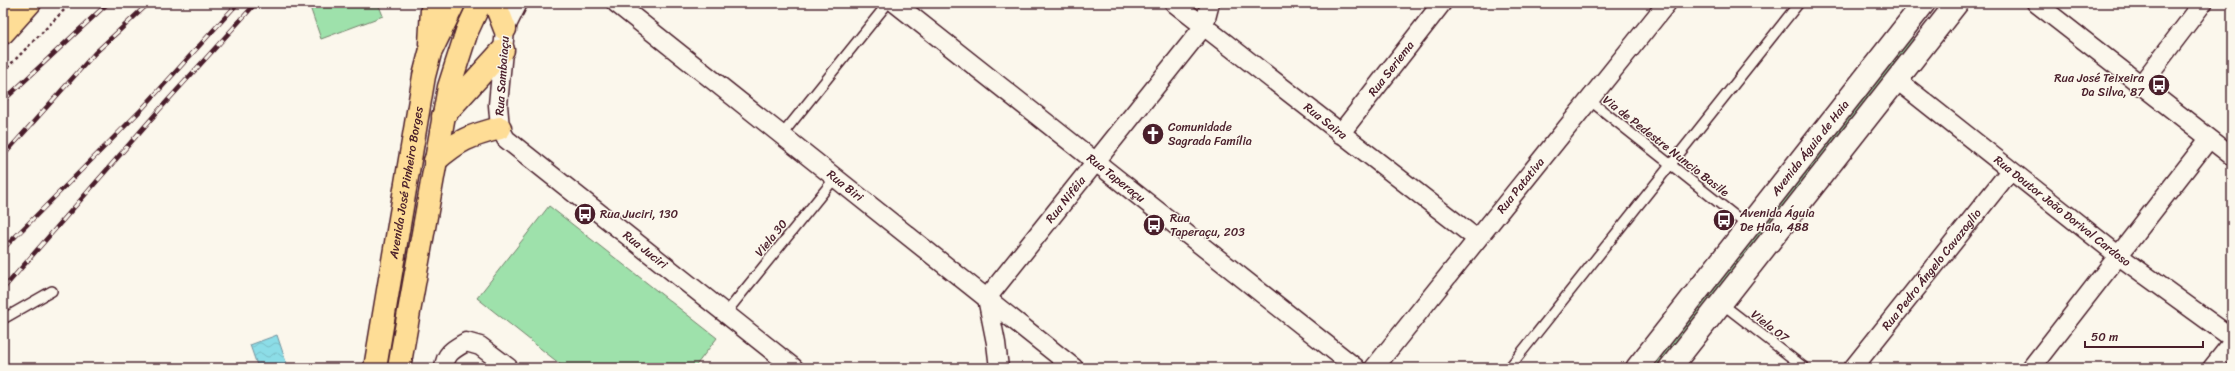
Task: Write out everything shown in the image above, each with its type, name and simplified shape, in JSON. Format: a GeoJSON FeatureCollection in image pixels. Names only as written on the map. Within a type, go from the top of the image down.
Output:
{"type":"FeatureCollection","features":[{"type":"Feature","properties":{"kind":"main road"},"geometry":{"type":"LineString","coordinates":[[3,33],[30,3]]}},
{"type":"Feature","properties":{"kind":"main road"},"geometry":{"type":"LineString","coordinates":[[430,53],[432,9],[434,3]]}},
{"type":"Feature","properties":{"kind":"main road","name":"Avenida José Pinheiro Borges"},"geometry":{"type":"LineString","coordinates":[[376,368],[416,118],[430,53],[454,3]]}},
{"type":"Feature","properties":{"kind":"main road","name":"Avenida José Pinheiro Borges"},"geometry":{"type":"LineString","coordinates":[[399,368],[449,87],[467,31],[480,3]]}},
{"type":"Feature","properties":{"kind":"main road"},"geometry":{"type":"LineString","coordinates":[[443,116],[504,40],[496,3]]}},
{"type":"Feature","properties":{"kind":"main road","name":"Avenida Águia de Haia"},"geometry":{"type":"LineString","coordinates":[[1637,368],[1924,3]]}},
{"type":"Feature","properties":{"kind":"main road"},"geometry":{"type":"LineString","coordinates":[[1924,45],[1923,35],[1949,3]]}},
{"type":"Feature","properties":{"kind":"main road"},"geometry":{"type":"LineString","coordinates":[[1670,368],[1957,3]]}},
{"type":"Feature","properties":{"kind":"main road"},"geometry":{"type":"LineString","coordinates":[[435,161],[452,146],[468,136],[500,128]]}},
{"type":"Feature","properties":{"kind":"street","name":"Rua Sambaiaçu"},"geometry":{"type":"LineString","coordinates":[[500,128],[498,105],[504,40],[518,3]]}},
{"type":"Feature","properties":{"kind":"street","name":"Rua Biri"},"geometry":{"type":"LineString","coordinates":[[616,3],[1074,368]]}},
{"type":"Feature","properties":{"kind":"street","name":"Rua Taperaçu"},"geometry":{"type":"LineString","coordinates":[[895,3],[1094,163],[1356,368]]}},
{"type":"Feature","properties":{"kind":"street","name":"Rua Saira"},"geometry":{"type":"LineString","coordinates":[[1174,3],[1340,134],[1477,239]]}},
{"type":"Feature","properties":{"kind":"street"},"geometry":{"type":"LineString","coordinates":[[1204,26],[1210,3]]}},
{"type":"Feature","properties":{"kind":"street","name":"Rua Seriema"},"geometry":{"type":"LineString","coordinates":[[1340,134],[1442,3]]}},
{"type":"Feature","properties":{"kind":"street","name":"Rua Patativa"},"geometry":{"type":"LineString","coordinates":[[1374,368],[1588,99],[1667,3]]}},
{"type":"Feature","properties":{"kind":"street"},"geometry":{"type":"LineString","coordinates":[[2036,3],[2140,86],[2232,156]]}},
{"type":"Feature","properties":{"kind":"street"},"geometry":{"type":"LineString","coordinates":[[2140,86],[2203,3]]}},
{"type":"Feature","properties":{"kind":"street","name":"Rua Niféia"},"geometry":{"type":"LineString","coordinates":[[987,298],[1204,26]]}},
{"type":"Feature","properties":{"kind":"street","name":"Rua Doutor João Dorival Cardoso"},"geometry":{"type":"LineString","coordinates":[[1897,80],[2010,171],[2120,256],[2232,338]]}},
{"type":"Feature","properties":{"kind":"street","name":"Rua Juciri"},"geometry":{"type":"LineString","coordinates":[[500,128],[514,146],[794,368]]}},
{"type":"Feature","properties":{"kind":"street"},"geometry":{"type":"LineString","coordinates":[[2031,368],[2120,256],[2209,139]]}},
{"type":"Feature","properties":{"kind":"street","name":"Rua Pedro Ângelo Cavazoglio"},"geometry":{"type":"LineString","coordinates":[[1853,368],[2010,171]]}},
{"type":"Feature","properties":{"kind":"street"},"geometry":{"type":"LineString","coordinates":[[987,298],[996,343],[999,368]]}},
{"type":"Feature","properties":{"kind":"street"},"geometry":{"type":"LineString","coordinates":[[444,368],[445,360],[451,350],[466,342],[480,346],[509,368]]}},
{"type":"Feature","properties":{"kind":"street"},"geometry":{"type":"LineString","coordinates":[[2212,368],[2232,343]]}},
{"type":"Feature","properties":{"kind":"lane"},"geometry":{"type":"LineString","coordinates":[[781,136],[888,3]]}},
{"type":"Feature","properties":{"kind":"lane"},"geometry":{"type":"LineString","coordinates":[[1509,368],[1799,3]]}},
{"type":"Feature","properties":{"kind":"lane","name":"Via de Pedestre Nuncio Basile"},"geometry":{"type":"LineString","coordinates":[[1588,99],[1672,164],[1748,226]]}},
{"type":"Feature","properties":{"kind":"lane","name":"Viela 30"},"geometry":{"type":"LineString","coordinates":[[725,314],[835,178]]}},
{"type":"Feature","properties":{"kind":"lane"},"geometry":{"type":"LineString","coordinates":[[3,319],[52,291]]}},
{"type":"Feature","properties":{"kind":"lane","name":"Viela 07"},"geometry":{"type":"LineString","coordinates":[[1721,303],[1805,368]]}},
{"type":"Feature","properties":{"kind":"path"},"geometry":{"type":"LineString","coordinates":[[3,72],[71,3]]}},
{"type":"Feature","properties":{"kind":"green space"},"geometry":{"type":"Polygon","coordinates":[[[378,3],[383,16],[321,39],[309,4],[378,3]]]}},
{"type":"Feature","properties":{"kind":"green space"},"geometry":{"type":"Polygon","coordinates":[[[1910,37],[1915,41],[1658,368],[1649,368],[1910,37]]]}},
{"type":"Feature","properties":{"kind":"green space"},"geometry":{"type":"Polygon","coordinates":[[[549,206],[717,338],[694,368],[565,368],[477,298],[549,206]]]}},
{"type":"Feature","properties":{"kind":"water"},"geometry":{"type":"Polygon","coordinates":[[[277,335],[288,368],[258,368],[250,345],[277,335]]]}},
{"type":"Feature","properties":{"kind":"railway"},"geometry":{"type":"LineString","coordinates":[[3,101],[108,3]]}},
{"type":"Feature","properties":{"kind":"railway"},"geometry":{"type":"LineString","coordinates":[[3,156],[95,53],[149,3]]}},
{"type":"Feature","properties":{"kind":"railway"},"geometry":{"type":"LineString","coordinates":[[3,249],[141,110],[238,3]]}},
{"type":"Feature","properties":{"kind":"railway"},"geometry":{"type":"LineString","coordinates":[[3,289],[159,110],[256,3]]}},
{"type":"Feature","properties":{"kind":"place","name":"Rua José Teixeira Da Silva, 87"},"geometry":{"type":"Point","coordinates":[2159,85]}},
{"type":"Feature","properties":{"kind":"place","name":"Comunidade Sagrada Família"},"geometry":{"type":"Point","coordinates":[1153,134]}},
{"type":"Feature","properties":{"kind":"place","name":"Rua Juciri, 130"},"geometry":{"type":"Point","coordinates":[585,214]}},
{"type":"Feature","properties":{"kind":"place","name":"Avenida Águia De Haia, 488"},"geometry":{"type":"Point","coordinates":[1724,220]}},
{"type":"Feature","properties":{"kind":"place","name":"Rua Taperaçu, 203"},"geometry":{"type":"Point","coordinates":[1154,225]}}]}
